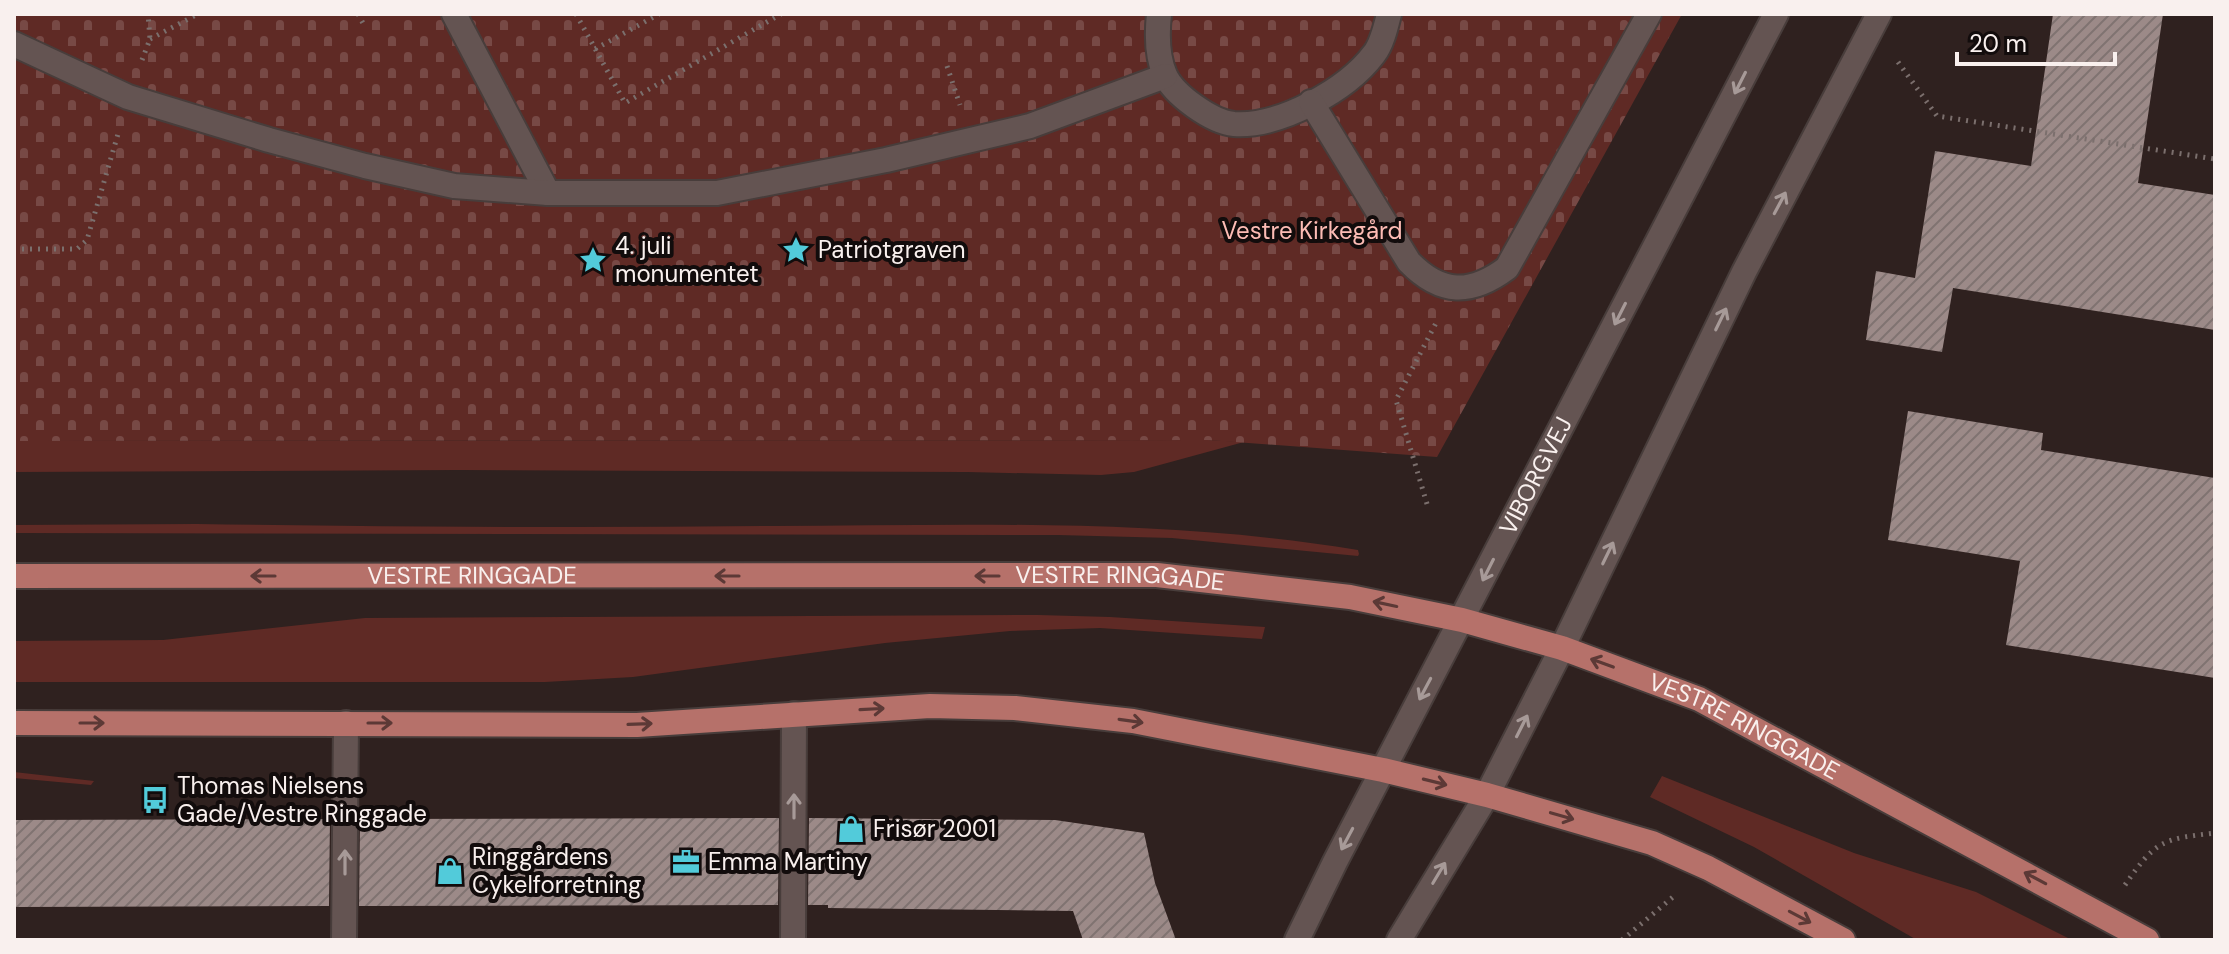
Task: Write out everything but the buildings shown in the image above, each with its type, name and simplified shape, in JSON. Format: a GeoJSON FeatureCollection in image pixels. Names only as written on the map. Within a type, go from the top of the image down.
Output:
{"type":"FeatureCollection","features":[{"type":"Feature","properties":{"kind":"main road","name":"VESTRE RINGGADE"},"geometry":{"type":"LineString","coordinates":[[14,576],[1157,575],[1350,597],[1462,620],[1562,648],[1699,699],[2147,940]]}},
{"type":"Feature","properties":{"kind":"main road"},"geometry":{"type":"LineString","coordinates":[[14,723],[637,725],[930,706],[1015,708],[1133,721],[1383,770],[1487,795],[1652,843],[1708,868],[1843,940]]}},
{"type":"Feature","properties":{"kind":"street"},"geometry":{"type":"LineString","coordinates":[[454,14],[548,193]]}},
{"type":"Feature","properties":{"kind":"street"},"geometry":{"type":"LineString","coordinates":[[1159,14],[1157,35],[1165,76],[1195,108],[1232,124],[1276,119],[1348,83],[1376,52],[1389,14]]}},
{"type":"Feature","properties":{"kind":"street"},"geometry":{"type":"LineString","coordinates":[[1311,102],[1409,262],[1440,285],[1473,287],[1491,280],[1507,268],[1649,14]]}},
{"type":"Feature","properties":{"kind":"street","name":"VIBORGVEJ"},"geometry":{"type":"LineString","coordinates":[[1297,940],[1776,14]]}},
{"type":"Feature","properties":{"kind":"street"},"geometry":{"type":"LineString","coordinates":[[1399,940],[1487,795],[1562,648],[1867,18]]}},
{"type":"Feature","properties":{"kind":"street"},"geometry":{"type":"LineString","coordinates":[[14,44],[128,97],[365,166],[454,186],[548,193],[717,193],[886,160],[1030,126],[1165,76]]}},
{"type":"Feature","properties":{"kind":"street"},"geometry":{"type":"LineString","coordinates":[[793,940],[794,714]]}},
{"type":"Feature","properties":{"kind":"street"},"geometry":{"type":"LineString","coordinates":[[344,940],[346,723]]}},
{"type":"Feature","properties":{"kind":"path"},"geometry":{"type":"LineString","coordinates":[[150,39],[198,14]]}},
{"type":"Feature","properties":{"kind":"path"},"geometry":{"type":"LineString","coordinates":[[358,14],[365,27]]}},
{"type":"Feature","properties":{"kind":"path"},"geometry":{"type":"LineString","coordinates":[[576,14],[625,103],[781,14]]}},
{"type":"Feature","properties":{"kind":"path"},"geometry":{"type":"LineString","coordinates":[[595,49],[657,14]]}},
{"type":"Feature","properties":{"kind":"path"},"geometry":{"type":"LineString","coordinates":[[1867,18],[1937,116],[2215,159]]}},
{"type":"Feature","properties":{"kind":"path"},"geometry":{"type":"LineString","coordinates":[[14,249],[77,249],[87,240],[128,97]]}},
{"type":"Feature","properties":{"kind":"path"},"geometry":{"type":"LineString","coordinates":[[1427,504],[1396,400],[1457,287]]}},
{"type":"Feature","properties":{"kind":"path"},"geometry":{"type":"LineString","coordinates":[[2145,856],[2171,837],[2215,833]]}},
{"type":"Feature","properties":{"kind":"path"},"geometry":{"type":"LineString","coordinates":[[1622,940],[1708,868]]}},
{"type":"Feature","properties":{"kind":"green space","name":"Vestre Kirkegård"},"geometry":{"type":"Polygon","coordinates":[[[14,14],[1682,14],[1437,457],[1208,440],[14,441],[14,14]]]}},
{"type":"Feature","properties":{"kind":"green space"},"geometry":{"type":"Polygon","coordinates":[[[14,441],[1244,442],[1134,472],[1101,475],[459,470],[14,472],[14,441]]]}},
{"type":"Feature","properties":{"kind":"green space"},"geometry":{"type":"Polygon","coordinates":[[[14,525],[1066,526],[1212,533],[1358,550],[1359,554],[1172,538],[1058,535],[14,533],[14,525]]]}},
{"type":"Feature","properties":{"kind":"green space"},"geometry":{"type":"Polygon","coordinates":[[[1038,615],[1265,627],[1262,639],[1100,628],[1010,631],[885,643],[633,677],[545,682],[14,682],[14,641],[163,640],[365,618],[1038,615]]]}},
{"type":"Feature","properties":{"kind":"green space"},"geometry":{"type":"Polygon","coordinates":[[[14,772],[94,781],[91,785],[14,778],[14,772]]]}},
{"type":"Feature","properties":{"kind":"green space"},"geometry":{"type":"Polygon","coordinates":[[[1662,776],[1854,853],[1976,892],[2072,940],[1917,940],[1754,847],[1650,797],[1662,776]]]}},
{"type":"Feature","properties":{"kind":"place","name":"Patriotgraven"},"geometry":{"type":"Point","coordinates":[796,250]}},
{"type":"Feature","properties":{"kind":"place","name":"4. juli monumentet"},"geometry":{"type":"Point","coordinates":[593,260]}},
{"type":"Feature","properties":{"kind":"place","name":"Thomas Nielsens Gade/Vestre Ringgade"},"geometry":{"type":"Point","coordinates":[155,800]}},
{"type":"Feature","properties":{"kind":"place","name":"Frisør 2001"},"geometry":{"type":"Point","coordinates":[851,829]}},
{"type":"Feature","properties":{"kind":"place","name":"Emma Martiny"},"geometry":{"type":"Point","coordinates":[686,862]}},
{"type":"Feature","properties":{"kind":"place","name":"Ringgårdens Cykelforretning"},"geometry":{"type":"Point","coordinates":[450,871]}}]}
